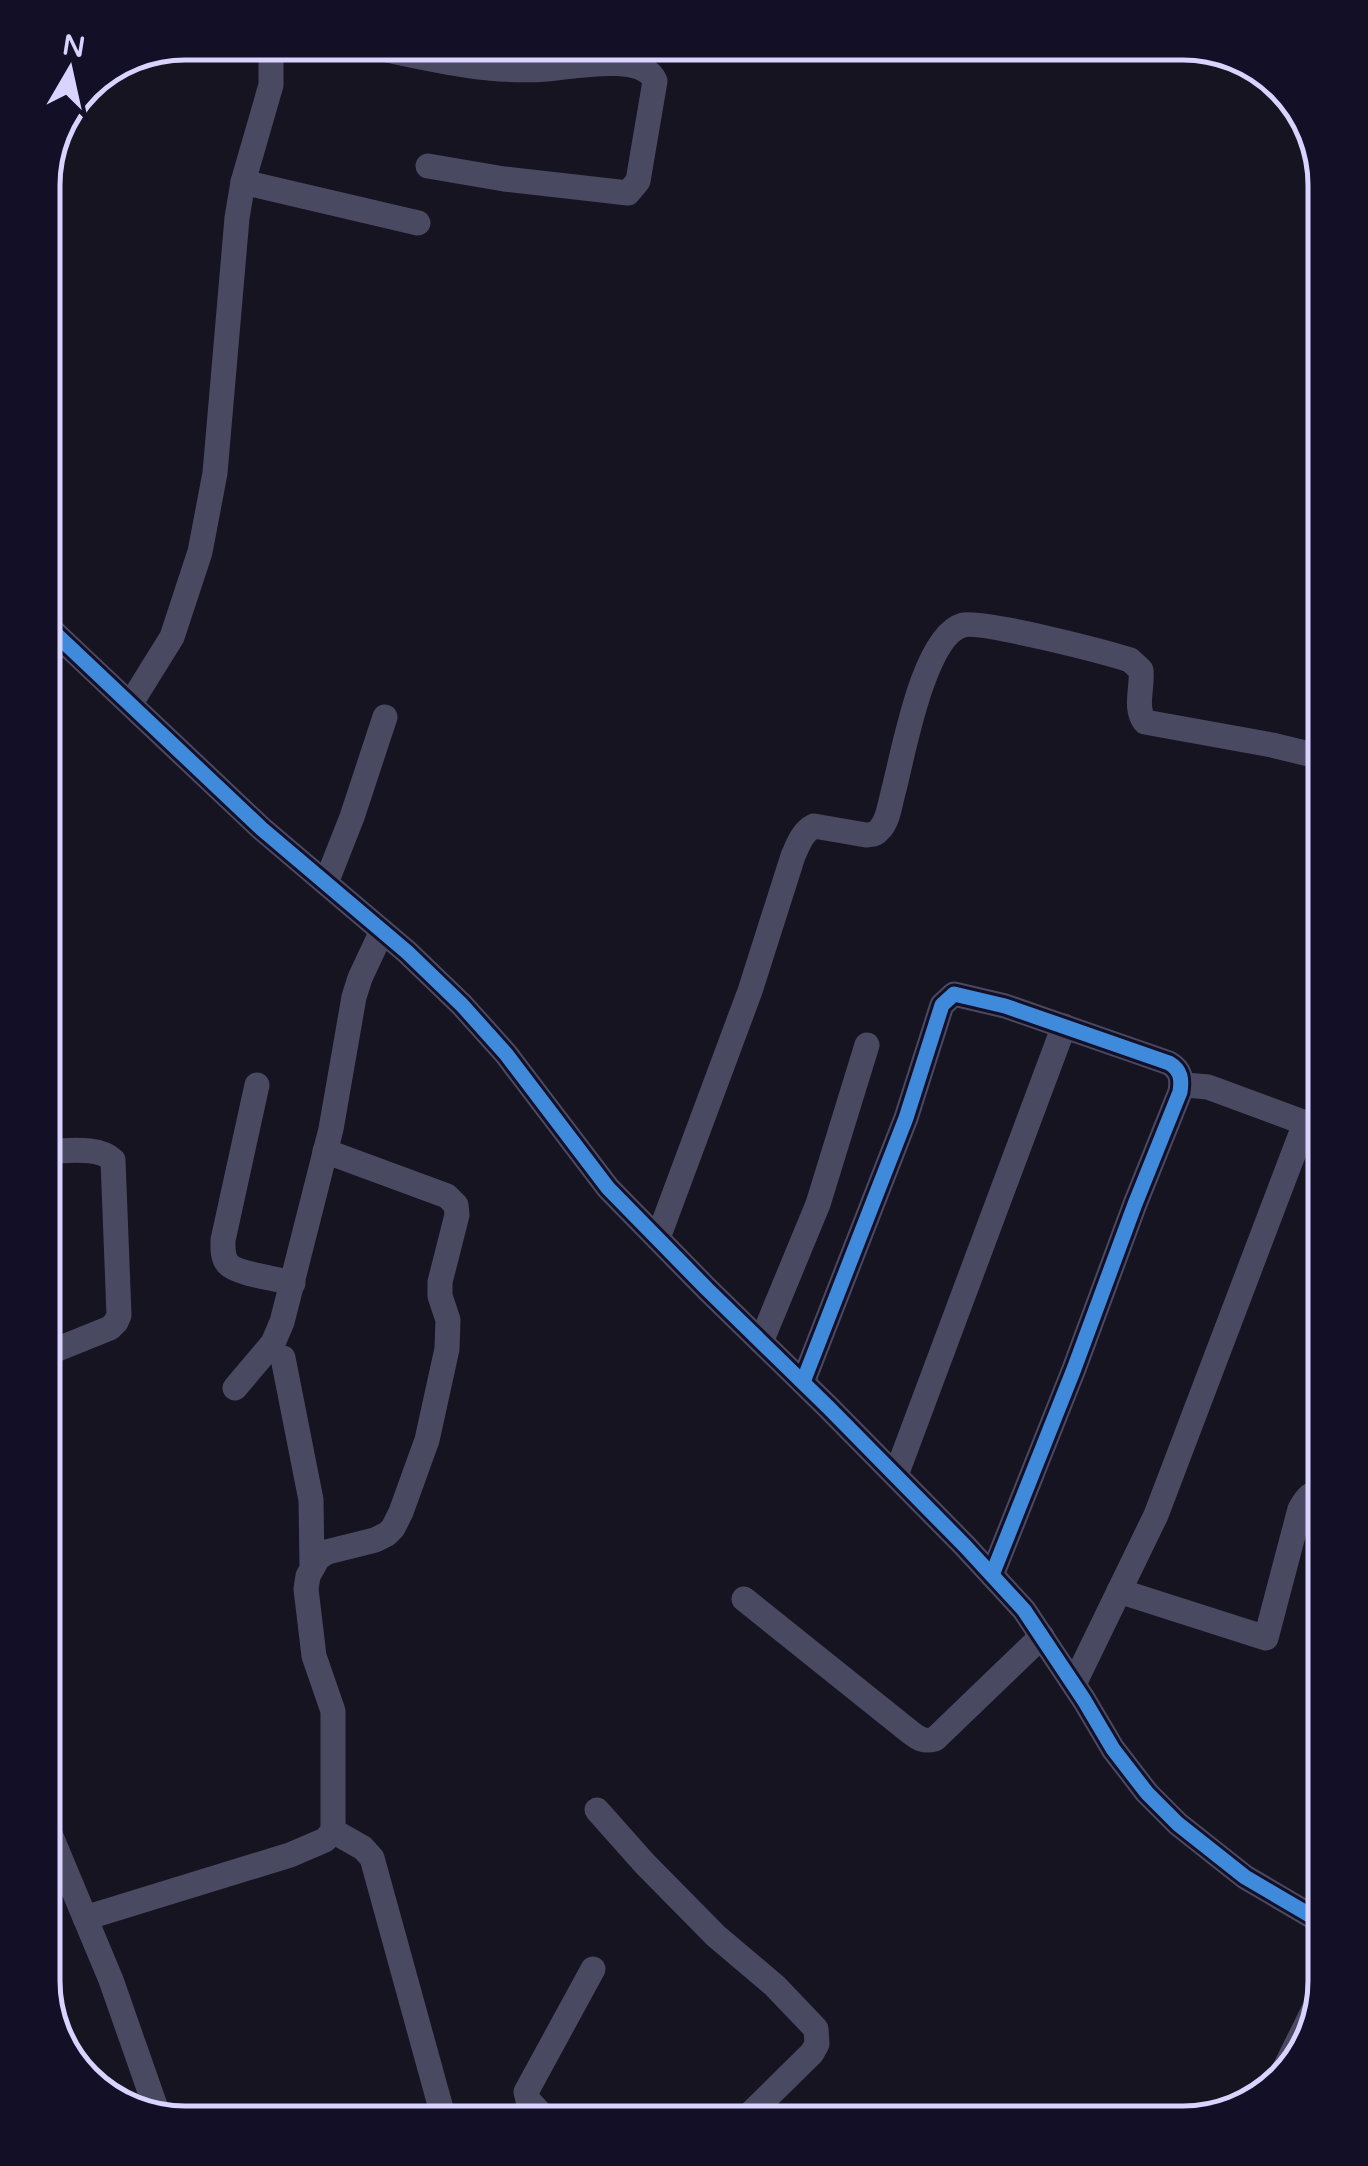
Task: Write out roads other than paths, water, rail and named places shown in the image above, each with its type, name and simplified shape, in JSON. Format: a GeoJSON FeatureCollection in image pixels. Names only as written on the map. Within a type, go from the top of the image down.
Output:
{"type":"FeatureCollection","features":[{"type":"Feature","properties":{"kind":"street"},"geometry":{"type":"LineString","coordinates":[[131,704],[172,636],[200,552],[214,473],[243,182],[271,85],[271,60]]}},
{"type":"Feature","properties":{"kind":"street"},"geometry":{"type":"LineString","coordinates":[[493,60],[526,70],[568,60]]}},
{"type":"Feature","properties":{"kind":"street"},"geometry":{"type":"LineString","coordinates":[[428,166],[504,180],[628,193],[638,181],[655,81],[652,74],[616,60]]}},
{"type":"Feature","properties":{"kind":"street"},"geometry":{"type":"LineString","coordinates":[[243,182],[418,223]]}},
{"type":"Feature","properties":{"kind":"street"},"geometry":{"type":"LineString","coordinates":[[658,1238],[750,991],[801,838],[814,826],[866,834],[880,830],[926,671],[954,630],[963,625],[990,627],[1130,660],[1141,670],[1139,708],[1145,722],[1308,754]]}},
{"type":"Feature","properties":{"kind":"street"},"geometry":{"type":"LineString","coordinates":[[60,638],[262,829],[462,1005],[506,1054],[608,1188],[1024,1610],[1112,1748],[1147,1793],[1178,1824],[1245,1877],[1308,1914]]}},
{"type":"Feature","properties":{"kind":"street"},"geometry":{"type":"LineString","coordinates":[[326,883],[385,717]]}},
{"type":"Feature","properties":{"kind":"street"},"geometry":{"type":"LineString","coordinates":[[235,1388],[273,1343],[282,1322],[325,1152],[354,998],[382,931]]}},
{"type":"Feature","properties":{"kind":"street"},"geometry":{"type":"LineString","coordinates":[[802,1382],[906,1118],[942,1005],[948,998],[954,994],[990,1002],[1176,1067],[1180,1092],[992,1575]]}},
{"type":"Feature","properties":{"kind":"street"},"geometry":{"type":"LineString","coordinates":[[896,1476],[1064,1026]]}},
{"type":"Feature","properties":{"kind":"street"},"geometry":{"type":"LineString","coordinates":[[762,1342],[818,1204],[867,1045]]}},
{"type":"Feature","properties":{"kind":"street"},"geometry":{"type":"LineString","coordinates":[[1181,1081],[1308,1121]]}},
{"type":"Feature","properties":{"kind":"street"},"geometry":{"type":"LineString","coordinates":[[256,1084],[223,1252],[234,1269],[293,1283]]}},
{"type":"Feature","properties":{"kind":"street"},"geometry":{"type":"LineString","coordinates":[[1074,1684],[1156,1515],[1301,1134],[1308,1129]]}},
{"type":"Feature","properties":{"kind":"street"},"geometry":{"type":"LineString","coordinates":[[60,1152],[98,1152],[109,1154],[113,1160],[119,1315],[110,1328],[60,1348]]}},
{"type":"Feature","properties":{"kind":"street"},"geometry":{"type":"LineString","coordinates":[[312,1566],[327,1552],[387,1534],[401,1512],[427,1440],[447,1349],[448,1320],[440,1282],[457,1214],[456,1205],[446,1196],[325,1152]]}},
{"type":"Feature","properties":{"kind":"street"},"geometry":{"type":"LineString","coordinates":[[85,1918],[290,1856],[325,1840],[333,1831],[333,1711],[314,1656],[306,1589],[312,1566],[311,1500],[283,1358]]}},
{"type":"Feature","properties":{"kind":"street"},"geometry":{"type":"LineString","coordinates":[[1119,1590],[1266,1638],[1300,1509],[1308,1496]]}},
{"type":"Feature","properties":{"kind":"street"},"geometry":{"type":"LineString","coordinates":[[744,1599],[910,1732],[928,1741],[935,1739],[1042,1636]]}},
{"type":"Feature","properties":{"kind":"street"},"geometry":{"type":"LineString","coordinates":[[597,1810],[716,1936],[775,1986],[816,2029],[817,2044],[812,2053],[759,2106]]}},
{"type":"Feature","properties":{"kind":"street"},"geometry":{"type":"LineString","coordinates":[[333,1831],[363,1848],[372,1858],[439,2106]]}},
{"type":"Feature","properties":{"kind":"street"},"geometry":{"type":"LineString","coordinates":[[60,1859],[111,1980],[153,2102]]}},
{"type":"Feature","properties":{"kind":"street"},"geometry":{"type":"LineString","coordinates":[[533,2106],[526,2092],[593,1969]]}}]}
